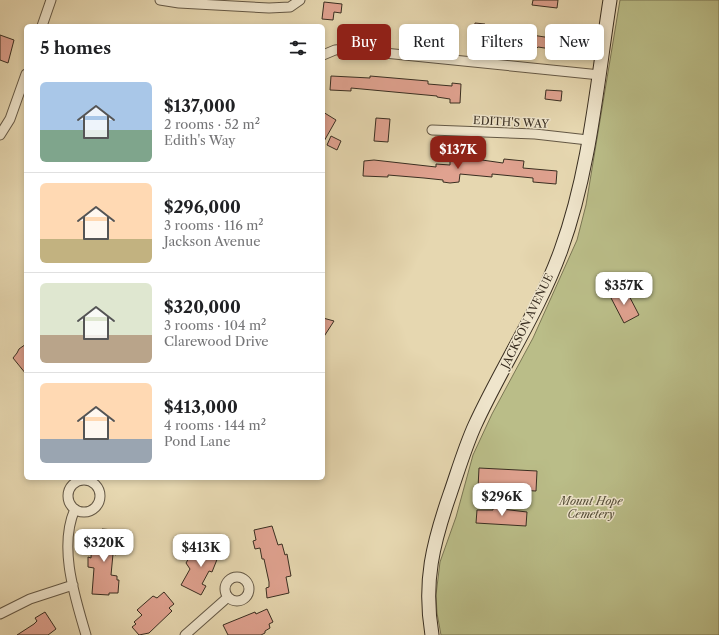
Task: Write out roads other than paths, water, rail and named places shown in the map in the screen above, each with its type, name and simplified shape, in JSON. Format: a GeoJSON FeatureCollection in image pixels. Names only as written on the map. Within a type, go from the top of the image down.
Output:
{"type":"FeatureCollection","features":[{"type":"Feature","properties":{"kind":"main road","name":"JACKSON AVENUE"},"geometry":{"type":"LineString","coordinates":[[432,635],[427,599],[431,558],[438,528],[475,425],[531,316],[561,251],[571,219],[588,140],[600,75],[610,0]]}},
{"type":"Feature","properties":{"kind":"street"},"geometry":{"type":"LineString","coordinates":[[43,24],[51,0]]}},
{"type":"Feature","properties":{"kind":"street"},"geometry":{"type":"LineString","coordinates":[[160,0],[180,3],[269,8],[290,7],[300,0]]}},
{"type":"Feature","properties":{"kind":"street"},"geometry":{"type":"LineString","coordinates":[[325,54],[335,50],[345,49],[600,75]]}},
{"type":"Feature","properties":{"kind":"street"},"geometry":{"type":"LineString","coordinates":[[0,135],[23,94]]}},
{"type":"Feature","properties":{"kind":"street","name":"EDITH'S WAY"},"geometry":{"type":"LineString","coordinates":[[432,130],[535,134],[588,140]]}},
{"type":"Feature","properties":{"kind":"street"},"geometry":{"type":"LineString","coordinates":[[75,509],[67,534],[73,586],[86,635]]}},
{"type":"Feature","properties":{"kind":"street"},"geometry":{"type":"LineString","coordinates":[[0,614],[30,599],[73,586]]}},
{"type":"Feature","properties":{"kind":"street"},"geometry":{"type":"LineString","coordinates":[[185,635],[228,597]]}},
{"type":"Feature","properties":{"kind":"park label","name":"Mount Hope Cemetery"},"geometry":{"type":"Point","coordinates":[591,507]}}]}
